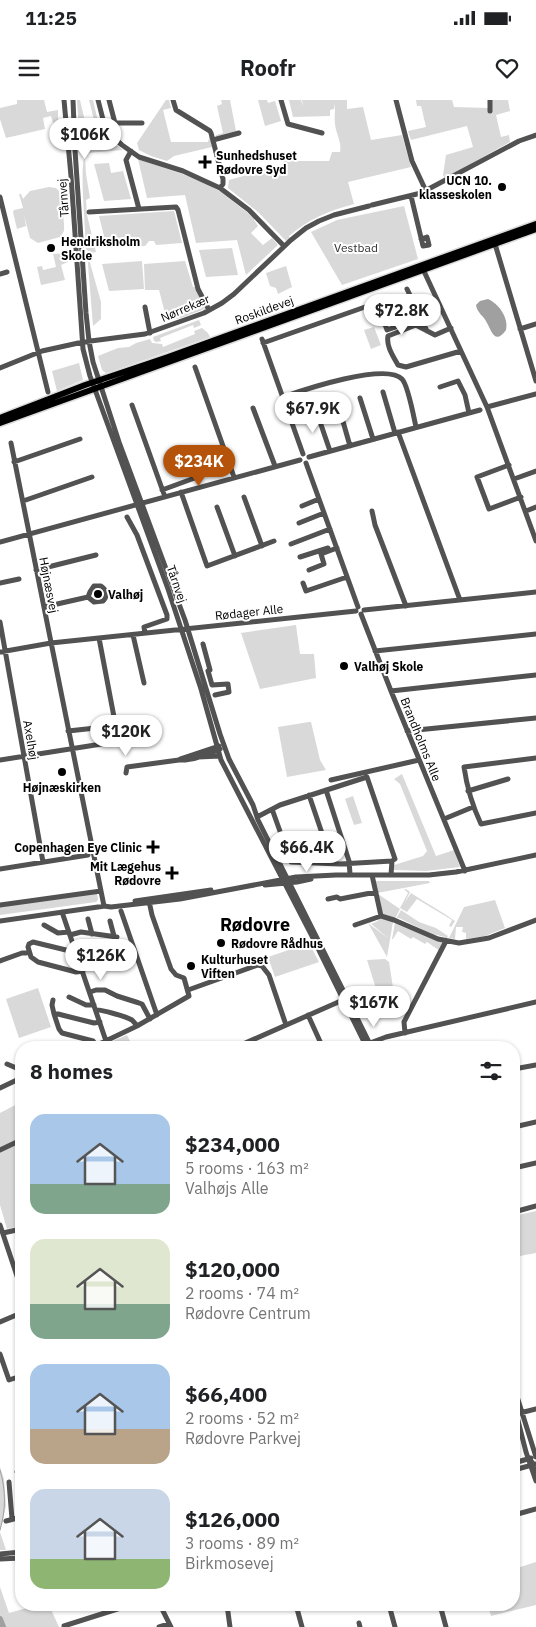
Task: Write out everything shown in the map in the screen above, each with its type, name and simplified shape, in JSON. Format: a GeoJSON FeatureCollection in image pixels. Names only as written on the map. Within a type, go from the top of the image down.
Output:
{"type":"FeatureCollection","features":[{"type":"Feature","properties":{"kind":"main road","name":"Roskildevej"},"geometry":{"type":"LineString","coordinates":[[423,268],[536,224]]}},
{"type":"Feature","properties":{"kind":"main road","name":"Roskildevej"},"geometry":{"type":"LineString","coordinates":[[0,418],[536,229]]}},
{"type":"Feature","properties":{"kind":"main road","name":"Roskildevej"},"geometry":{"type":"LineString","coordinates":[[0,423],[97,385]]}},
{"type":"Feature","properties":{"kind":"street","name":"Tårnvej"},"geometry":{"type":"LineString","coordinates":[[64,100],[71,145],[86,341],[84,356],[143,503],[188,628],[224,745],[345,999]]}},
{"type":"Feature","properties":{"kind":"street","name":"Tårnvej"},"geometry":{"type":"LineString","coordinates":[[71,145],[74,117],[72,100]]}},
{"type":"Feature","properties":{"kind":"street"},"geometry":{"type":"LineString","coordinates":[[98,100],[106,131],[122,145],[144,158],[183,171],[220,188],[249,210],[284,246]]}},
{"type":"Feature","properties":{"kind":"street"},"geometry":{"type":"LineString","coordinates":[[109,100],[115,124],[142,124]]}},
{"type":"Feature","properties":{"kind":"street"},"geometry":{"type":"LineString","coordinates":[[173,100],[176,110],[210,131],[223,179],[223,184],[220,188]]}},
{"type":"Feature","properties":{"kind":"street"},"geometry":{"type":"LineString","coordinates":[[281,100],[288,124],[322,133]]}},
{"type":"Feature","properties":{"kind":"street"},"geometry":{"type":"LineString","coordinates":[[396,100],[412,161],[426,191]]}},
{"type":"Feature","properties":{"kind":"street"},"geometry":{"type":"LineString","coordinates":[[490,100],[490,111]]}},
{"type":"Feature","properties":{"kind":"street"},"geometry":{"type":"LineString","coordinates":[[103,118],[113,116]]}},
{"type":"Feature","properties":{"kind":"street"},"geometry":{"type":"LineString","coordinates":[[71,145],[91,141],[106,131]]}},
{"type":"Feature","properties":{"kind":"street"},"geometry":{"type":"LineString","coordinates":[[213,140],[239,133]]}},
{"type":"Feature","properties":{"kind":"street","name":"Nørrekær"},"geometry":{"type":"LineString","coordinates":[[0,368],[38,352],[86,341],[131,337],[150,333],[209,310],[234,294],[284,246],[306,228],[319,221],[334,215],[426,191],[514,143],[536,135]]}},
{"type":"Feature","properties":{"kind":"street"},"geometry":{"type":"LineString","coordinates":[[131,151],[126,160],[139,209]]}},
{"type":"Feature","properties":{"kind":"street"},"geometry":{"type":"LineString","coordinates":[[411,196],[421,238]]}},
{"type":"Feature","properties":{"kind":"street"},"geometry":{"type":"LineString","coordinates":[[0,197],[48,392]]}},
{"type":"Feature","properties":{"kind":"street"},"geometry":{"type":"LineString","coordinates":[[89,212],[176,207],[198,289],[209,310]]}},
{"type":"Feature","properties":{"kind":"street"},"geometry":{"type":"LineString","coordinates":[[495,244],[536,381]]}},
{"type":"Feature","properties":{"kind":"street"},"geometry":{"type":"LineString","coordinates":[[423,268],[488,408],[534,530],[536,541]]}},
{"type":"Feature","properties":{"kind":"street"},"geometry":{"type":"LineString","coordinates":[[0,274],[7,272]]}},
{"type":"Feature","properties":{"kind":"street"},"geometry":{"type":"LineString","coordinates":[[407,289],[427,331]]}},
{"type":"Feature","properties":{"kind":"street"},"geometry":{"type":"LineString","coordinates":[[377,302],[388,330],[410,322],[435,335],[451,328]]}},
{"type":"Feature","properties":{"kind":"street"},"geometry":{"type":"LineString","coordinates":[[145,307],[150,333]]}},
{"type":"Feature","properties":{"kind":"street"},"geometry":{"type":"LineString","coordinates":[[308,460],[307,454],[303,454],[263,341],[365,307]]}},
{"type":"Feature","properties":{"kind":"street"},"geometry":{"type":"LineString","coordinates":[[520,329],[536,324]]}},
{"type":"Feature","properties":{"kind":"street"},"geometry":{"type":"LineString","coordinates":[[416,326],[388,336],[388,346],[398,365],[406,367],[461,351]]}},
{"type":"Feature","properties":{"kind":"street"},"geometry":{"type":"LineString","coordinates":[[194,367],[234,477]]}},
{"type":"Feature","properties":{"kind":"street"},"geometry":{"type":"LineString","coordinates":[[283,397],[314,386],[352,377],[371,374],[399,376],[405,383],[416,427]]}},
{"type":"Feature","properties":{"kind":"street"},"geometry":{"type":"LineString","coordinates":[[440,386],[458,381],[465,395],[469,413]]}},
{"type":"Feature","properties":{"kind":"street","name":"Tårnvej"},"geometry":{"type":"LineString","coordinates":[[97,385],[136,504],[158,561],[199,682],[225,769],[366,1041]]}},
{"type":"Feature","properties":{"kind":"street"},"geometry":{"type":"LineString","coordinates":[[383,392],[460,600]]}},
{"type":"Feature","properties":{"kind":"street"},"geometry":{"type":"LineString","coordinates":[[488,408],[536,394]]}},
{"type":"Feature","properties":{"kind":"street"},"geometry":{"type":"LineString","coordinates":[[360,398],[373,439]]}},
{"type":"Feature","properties":{"kind":"street"},"geometry":{"type":"LineString","coordinates":[[338,404],[350,446]]}},
{"type":"Feature","properties":{"kind":"street"},"geometry":{"type":"LineString","coordinates":[[132,405],[165,497]]}},
{"type":"Feature","properties":{"kind":"street"},"geometry":{"type":"LineString","coordinates":[[253,408],[275,466]]}},
{"type":"Feature","properties":{"kind":"street"},"geometry":{"type":"LineString","coordinates":[[316,410],[330,451]]}},
{"type":"Feature","properties":{"kind":"street"},"geometry":{"type":"LineString","coordinates":[[0,542],[275,466],[300,460],[302,463],[330,451],[480,410]]}},
{"type":"Feature","properties":{"kind":"street"},"geometry":{"type":"LineString","coordinates":[[14,462],[80,439]]}},
{"type":"Feature","properties":{"kind":"street","name":"Højnæsvej"},"geometry":{"type":"LineString","coordinates":[[11,443],[104,906]]}},
{"type":"Feature","properties":{"kind":"street"},"geometry":{"type":"LineString","coordinates":[[300,460],[300,456],[303,454]]}},
{"type":"Feature","properties":{"kind":"street","name":"Brandholms Alle"},"geometry":{"type":"LineString","coordinates":[[308,460],[319,499],[375,651],[465,871]]}},
{"type":"Feature","properties":{"kind":"street"},"geometry":{"type":"LineString","coordinates":[[162,490],[230,465]]}},
{"type":"Feature","properties":{"kind":"street"},"geometry":{"type":"LineString","coordinates":[[509,465],[477,477],[489,509],[520,497]]}},
{"type":"Feature","properties":{"kind":"street"},"geometry":{"type":"LineString","coordinates":[[514,479],[536,471]]}},
{"type":"Feature","properties":{"kind":"street"},"geometry":{"type":"LineString","coordinates":[[22,501],[92,477]]}},
{"type":"Feature","properties":{"kind":"street"},"geometry":{"type":"LineString","coordinates":[[181,492],[207,566],[274,541]]}},
{"type":"Feature","properties":{"kind":"street"},"geometry":{"type":"LineString","coordinates":[[244,497],[262,546]]}},
{"type":"Feature","properties":{"kind":"street"},"geometry":{"type":"LineString","coordinates":[[302,506],[319,499]]}},
{"type":"Feature","properties":{"kind":"street"},"geometry":{"type":"LineString","coordinates":[[217,507],[234,556]]}},
{"type":"Feature","properties":{"kind":"street"},"geometry":{"type":"LineString","coordinates":[[526,511],[536,507]]}},
{"type":"Feature","properties":{"kind":"street"},"geometry":{"type":"LineString","coordinates":[[372,511],[375,525],[406,606]]}},
{"type":"Feature","properties":{"kind":"street"},"geometry":{"type":"LineString","coordinates":[[299,522],[324,513]]}},
{"type":"Feature","properties":{"kind":"street"},"geometry":{"type":"LineString","coordinates":[[127,517],[137,536],[167,615],[167,619],[144,627],[145,633]]}},
{"type":"Feature","properties":{"kind":"street"},"geometry":{"type":"LineString","coordinates":[[291,544],[330,529]]}},
{"type":"Feature","properties":{"kind":"street"},"geometry":{"type":"LineString","coordinates":[[300,557],[337,546]]}},
{"type":"Feature","properties":{"kind":"street"},"geometry":{"type":"LineString","coordinates":[[309,570],[324,564],[320,554],[337,546]]}},
{"type":"Feature","properties":{"kind":"street"},"geometry":{"type":"LineString","coordinates":[[36,570],[96,555]]}},
{"type":"Feature","properties":{"kind":"street"},"geometry":{"type":"LineString","coordinates":[[303,583],[306,591],[348,577]]}},
{"type":"Feature","properties":{"kind":"street"},"geometry":{"type":"LineString","coordinates":[[0,583],[20,579]]}},
{"type":"Feature","properties":{"kind":"street","name":"Rødager Alle"},"geometry":{"type":"LineString","coordinates":[[2,651],[51,643],[536,592]]}},
{"type":"Feature","properties":{"kind":"street"},"geometry":{"type":"LineString","coordinates":[[44,607],[88,597]]}},
{"type":"Feature","properties":{"kind":"street","name":"Axelhøj"},"geometry":{"type":"LineString","coordinates":[[0,622],[2,651],[24,756],[43,862]]}},
{"type":"Feature","properties":{"kind":"street"},"geometry":{"type":"LineString","coordinates":[[133,634],[144,683]]}},
{"type":"Feature","properties":{"kind":"street"},"geometry":{"type":"LineString","coordinates":[[375,651],[536,634]]}},
{"type":"Feature","properties":{"kind":"street"},"geometry":{"type":"LineString","coordinates":[[99,638],[118,738]]}},
{"type":"Feature","properties":{"kind":"street"},"geometry":{"type":"LineString","coordinates":[[203,644],[210,670],[206,671],[212,685],[228,684],[229,692],[215,694]]}},
{"type":"Feature","properties":{"kind":"street"},"geometry":{"type":"LineString","coordinates":[[391,691],[536,675]]}},
{"type":"Feature","properties":{"kind":"street"},"geometry":{"type":"LineString","coordinates":[[407,731],[536,718]]}},
{"type":"Feature","properties":{"kind":"street"},"geometry":{"type":"LineString","coordinates":[[0,760],[108,743],[105,726],[68,731]]}},
{"type":"Feature","properties":{"kind":"street"},"geometry":{"type":"LineString","coordinates":[[179,760],[224,745]]}},
{"type":"Feature","properties":{"kind":"street"},"geometry":{"type":"LineString","coordinates":[[198,758],[218,747]]}},
{"type":"Feature","properties":{"kind":"street"},"geometry":{"type":"LineString","coordinates":[[126,773],[127,767],[220,756]]}},
{"type":"Feature","properties":{"kind":"street"},"geometry":{"type":"LineString","coordinates":[[536,758],[464,767],[472,807],[481,824],[536,813]]}},
{"type":"Feature","properties":{"kind":"street"},"geometry":{"type":"LineString","coordinates":[[332,780],[420,760]]}},
{"type":"Feature","properties":{"kind":"street"},"geometry":{"type":"LineString","coordinates":[[257,816],[309,795],[367,777],[395,859],[392,861],[391,875]]}},
{"type":"Feature","properties":{"kind":"street"},"geometry":{"type":"LineString","coordinates":[[468,791],[508,779]]}},
{"type":"Feature","properties":{"kind":"street"},"geometry":{"type":"LineString","coordinates":[[326,790],[350,864],[350,874]]}},
{"type":"Feature","properties":{"kind":"street"},"geometry":{"type":"LineString","coordinates":[[309,795],[326,845],[344,846]]}},
{"type":"Feature","properties":{"kind":"street"},"geometry":{"type":"LineString","coordinates":[[444,819],[472,807]]}},
{"type":"Feature","properties":{"kind":"street"},"geometry":{"type":"LineString","coordinates":[[272,809],[291,862],[350,864],[392,861]]}},
{"type":"Feature","properties":{"kind":"street"},"geometry":{"type":"LineString","coordinates":[[0,869],[88,855]]}},
{"type":"Feature","properties":{"kind":"street"},"geometry":{"type":"LineString","coordinates":[[0,921],[104,906],[111,907],[321,876],[350,874],[429,875],[465,871],[536,855]]}},
{"type":"Feature","properties":{"kind":"street"},"geometry":{"type":"LineString","coordinates":[[372,875],[381,916]]}},
{"type":"Feature","properties":{"kind":"street"},"geometry":{"type":"LineString","coordinates":[[0,905],[101,891]]}},
{"type":"Feature","properties":{"kind":"street"},"geometry":{"type":"LineString","coordinates":[[328,899],[337,897],[340,899],[376,892]]}},
{"type":"Feature","properties":{"kind":"street"},"geometry":{"type":"LineString","coordinates":[[62,912],[106,1041],[150,1019],[189,996],[184,978],[171,969],[149,901]]}},
{"type":"Feature","properties":{"kind":"street"},"geometry":{"type":"LineString","coordinates":[[121,911],[157,1015]]}},
{"type":"Feature","properties":{"kind":"street"},"geometry":{"type":"LineString","coordinates":[[355,925],[381,916],[429,936],[459,943],[479,941],[536,920]]}},
{"type":"Feature","properties":{"kind":"street"},"geometry":{"type":"LineString","coordinates":[[88,920],[92,934]]}},
{"type":"Feature","properties":{"kind":"street"},"geometry":{"type":"LineString","coordinates":[[44,925],[58,933],[70,934],[81,932],[115,937],[110,921]]}},
{"type":"Feature","properties":{"kind":"street"},"geometry":{"type":"LineString","coordinates":[[405,1033],[404,1022],[446,941]]}},
{"type":"Feature","properties":{"kind":"street"},"geometry":{"type":"LineString","coordinates":[[83,972],[76,972],[38,962],[31,957],[29,944],[32,942],[70,951],[81,946],[119,961]]}},
{"type":"Feature","properties":{"kind":"street"},"geometry":{"type":"LineString","coordinates":[[0,961],[26,953]]}},
{"type":"Feature","properties":{"kind":"street"},"geometry":{"type":"LineString","coordinates":[[80,965],[88,964],[101,971],[105,964]]}},
{"type":"Feature","properties":{"kind":"street"},"geometry":{"type":"LineString","coordinates":[[188,990],[258,965],[262,966],[269,974],[286,1025]]}},
{"type":"Feature","properties":{"kind":"street"},"geometry":{"type":"LineString","coordinates":[[90,992],[104,990],[142,1004],[150,1019]]}},
{"type":"Feature","properties":{"kind":"street"},"geometry":{"type":"LineString","coordinates":[[69,998],[128,1018],[134,1021],[137,1026]]}},
{"type":"Feature","properties":{"kind":"street"},"geometry":{"type":"LineString","coordinates":[[248,1041],[345,999]]}},
{"type":"Feature","properties":{"kind":"street"},"geometry":{"type":"LineString","coordinates":[[53,1000],[54,1014],[62,1033],[93,1041]]}},
{"type":"Feature","properties":{"kind":"street"},"geometry":{"type":"LineString","coordinates":[[378,1041],[386,1037],[536,1002]]}},
{"type":"Feature","properties":{"kind":"street"},"geometry":{"type":"LineString","coordinates":[[54,1014],[94,1023],[100,1022]]}},
{"type":"Feature","properties":{"kind":"street"},"geometry":{"type":"LineString","coordinates":[[308,1015],[320,1041]]}},
{"type":"Feature","properties":{"kind":"street"},"geometry":{"type":"LineString","coordinates":[[7,1064],[15,1067]]}},
{"type":"Feature","properties":{"kind":"street"},"geometry":{"type":"LineString","coordinates":[[520,1068],[536,1065]]}},
{"type":"Feature","properties":{"kind":"street"},"geometry":{"type":"LineString","coordinates":[[0,1088],[15,1081]]}},
{"type":"Feature","properties":{"kind":"street"},"geometry":{"type":"LineString","coordinates":[[520,1126],[536,1122]]}},
{"type":"Feature","properties":{"kind":"street"},"geometry":{"type":"LineString","coordinates":[[0,1150],[15,1143]]}},
{"type":"Feature","properties":{"kind":"street"},"geometry":{"type":"LineString","coordinates":[[520,1167],[536,1163]]}},
{"type":"Feature","properties":{"kind":"street"},"geometry":{"type":"LineString","coordinates":[[520,1210],[536,1206]]}},
{"type":"Feature","properties":{"kind":"street"},"geometry":{"type":"LineString","coordinates":[[0,1225],[15,1270]]}},
{"type":"Feature","properties":{"kind":"street"},"geometry":{"type":"LineString","coordinates":[[3,1233],[15,1231]]}},
{"type":"Feature","properties":{"kind":"street"},"geometry":{"type":"LineString","coordinates":[[0,1322],[15,1316]]}},
{"type":"Feature","properties":{"kind":"street"},"geometry":{"type":"LineString","coordinates":[[0,1354],[9,1380],[15,1378]]}},
{"type":"Feature","properties":{"kind":"street"},"geometry":{"type":"LineString","coordinates":[[520,1413],[536,1409]]}},
{"type":"Feature","properties":{"kind":"street"},"geometry":{"type":"LineString","coordinates":[[520,1421],[536,1457],[520,1461]]}},
{"type":"Feature","properties":{"kind":"street"},"geometry":{"type":"LineString","coordinates":[[520,1426],[528,1459],[536,1471]]}},
{"type":"Feature","properties":{"kind":"street"},"geometry":{"type":"LineString","coordinates":[[520,1468],[533,1465]]}},
{"type":"Feature","properties":{"kind":"street"},"geometry":{"type":"LineString","coordinates":[[533,1465],[536,1481]]}},
{"type":"Feature","properties":{"kind":"street"},"geometry":{"type":"LineString","coordinates":[[9,1482],[12,1519]]}},
{"type":"Feature","properties":{"kind":"street"},"geometry":{"type":"LineString","coordinates":[[520,1513],[536,1509]]}},
{"type":"Feature","properties":{"kind":"street"},"geometry":{"type":"LineString","coordinates":[[6,1521],[15,1518]]}},
{"type":"Feature","properties":{"kind":"street"},"geometry":{"type":"LineString","coordinates":[[0,1554],[15,1555]]}},
{"type":"Feature","properties":{"kind":"street"},"geometry":{"type":"LineString","coordinates":[[0,1560],[15,1557]]}},
{"type":"Feature","properties":{"kind":"street"},"geometry":{"type":"LineString","coordinates":[[64,1626],[111,1611]]}},
{"type":"Feature","properties":{"kind":"street"},"geometry":{"type":"LineString","coordinates":[[159,1627],[170,1625],[163,1611]]}},
{"type":"Feature","properties":{"kind":"street"},"geometry":{"type":"LineString","coordinates":[[227,1611],[230,1627]]}},
{"type":"Feature","properties":{"kind":"street"},"geometry":{"type":"LineString","coordinates":[[298,1611],[302,1627]]}},
{"type":"Feature","properties":{"kind":"street"},"geometry":{"type":"LineString","coordinates":[[390,1611],[394,1627]]}},
{"type":"Feature","properties":{"kind":"street"},"geometry":{"type":"LineString","coordinates":[[442,1611],[446,1627]]}},
{"type":"Feature","properties":{"kind":"green space"},"geometry":{"type":"Polygon","coordinates":[[[17,100],[44,100],[47,112],[58,110],[58,125],[54,127],[51,116],[43,118],[45,129],[6,138],[0,119],[0,108],[17,104],[17,100]]]}},
{"type":"Feature","properties":{"kind":"green space"},"geometry":{"type":"Polygon","coordinates":[[[77,100],[80,100],[87,130],[96,128],[89,100],[93,100],[100,130],[91,137],[84,137],[79,129],[77,100]]]}},
{"type":"Feature","properties":{"kind":"green space"},"geometry":{"type":"Polygon","coordinates":[[[166,100],[169,100],[171,108],[163,110],[171,142],[208,142],[210,135],[212,147],[174,156],[167,161],[139,150],[137,143],[166,100]]]}},
{"type":"Feature","properties":{"kind":"green space"},"geometry":{"type":"Polygon","coordinates":[[[221,100],[230,100],[236,131],[216,137],[216,135],[223,133],[217,106],[222,104],[221,100]]]}},
{"type":"Feature","properties":{"kind":"green space"},"geometry":{"type":"Polygon","coordinates":[[[258,100],[267,100],[268,103],[275,101],[281,121],[265,126],[258,100]]]}},
{"type":"Feature","properties":{"kind":"green space"},"geometry":{"type":"Polygon","coordinates":[[[289,100],[301,100],[303,106],[302,100],[347,100],[347,109],[363,107],[371,140],[402,135],[411,167],[348,182],[354,204],[312,220],[296,230],[289,236],[290,239],[286,241],[258,212],[228,188],[229,180],[283,165],[283,161],[329,161],[332,152],[340,152],[334,104],[334,109],[330,110],[330,116],[293,117],[289,100]]]}},
{"type":"Feature","properties":{"kind":"green space"},"geometry":{"type":"Polygon","coordinates":[[[416,100],[452,100],[454,107],[488,108],[488,100],[508,100],[510,111],[496,115],[501,137],[509,135],[510,142],[445,178],[443,175],[446,155],[473,147],[467,126],[411,140],[408,131],[426,127],[421,106],[417,106],[416,100]]]}},
{"type":"Feature","properties":{"kind":"green space"},"geometry":{"type":"Polygon","coordinates":[[[105,138],[123,150],[87,153],[105,138]]]}},
{"type":"Feature","properties":{"kind":"green space"},"geometry":{"type":"Polygon","coordinates":[[[85,155],[90,198],[86,200],[87,215],[96,252],[90,253],[86,249],[83,200],[83,162],[85,155]]]}},
{"type":"Feature","properties":{"kind":"green space"},"geometry":{"type":"Polygon","coordinates":[[[138,159],[197,179],[221,192],[254,218],[258,226],[251,233],[263,245],[272,238],[278,245],[246,275],[237,240],[196,243],[185,195],[147,198],[138,159]]]}},
{"type":"Feature","properties":{"kind":"green space"},"geometry":{"type":"Polygon","coordinates":[[[109,163],[111,173],[123,171],[131,199],[104,201],[94,164],[109,163]]]}},
{"type":"Feature","properties":{"kind":"green space"},"geometry":{"type":"Polygon","coordinates":[[[49,187],[56,188],[61,193],[64,231],[60,237],[38,243],[30,238],[24,215],[26,226],[17,229],[13,212],[23,208],[19,194],[21,194],[23,199],[30,191],[49,187]]]}},
{"type":"Feature","properties":{"kind":"green space","name":"Vestbad"},"geometry":{"type":"Polygon","coordinates":[[[404,206],[418,259],[342,285],[311,232],[337,220],[404,206]]]}},
{"type":"Feature","properties":{"kind":"green space"},"geometry":{"type":"Polygon","coordinates":[[[174,211],[182,243],[156,245],[154,241],[149,241],[145,246],[107,248],[99,216],[174,211]]]}},
{"type":"Feature","properties":{"kind":"green space"},"geometry":{"type":"Polygon","coordinates":[[[232,248],[238,275],[206,277],[199,250],[232,248]]]}},
{"type":"Feature","properties":{"kind":"green space"},"geometry":{"type":"Polygon","coordinates":[[[87,252],[101,302],[101,319],[93,326],[87,252]]]}},
{"type":"Feature","properties":{"kind":"green space"},"geometry":{"type":"Polygon","coordinates":[[[67,253],[68,262],[61,265],[65,280],[41,285],[37,267],[42,266],[43,270],[56,267],[53,254],[67,253]]]}},
{"type":"Feature","properties":{"kind":"green space"},"geometry":{"type":"Polygon","coordinates":[[[142,261],[144,289],[109,291],[102,264],[142,261]]]}},
{"type":"Feature","properties":{"kind":"green space"},"geometry":{"type":"Polygon","coordinates":[[[185,261],[193,287],[196,287],[205,309],[167,321],[159,290],[145,290],[144,264],[185,261]]]}},
{"type":"Feature","properties":{"kind":"green space"},"geometry":{"type":"Polygon","coordinates":[[[286,266],[292,287],[278,294],[276,288],[270,286],[266,273],[286,266]]]}},
{"type":"Feature","properties":{"kind":"green space"},"geometry":{"type":"Polygon","coordinates":[[[199,320],[201,325],[194,328],[193,325],[160,338],[161,341],[154,341],[153,337],[199,320]]]}},
{"type":"Feature","properties":{"kind":"green space"},"geometry":{"type":"Polygon","coordinates":[[[374,327],[381,345],[371,349],[364,330],[374,327]]]}},
{"type":"Feature","properties":{"kind":"green space"},"geometry":{"type":"Polygon","coordinates":[[[202,328],[210,337],[116,370],[106,373],[102,370],[98,356],[150,339],[152,343],[162,344],[163,347],[195,334],[194,331],[202,328]]]}},
{"type":"Feature","properties":{"kind":"green space"},"geometry":{"type":"Polygon","coordinates":[[[79,363],[83,380],[57,391],[52,371],[79,363]]]}},
{"type":"Feature","properties":{"kind":"green space"},"geometry":{"type":"Polygon","coordinates":[[[296,625],[300,654],[314,654],[316,678],[260,689],[241,633],[296,625]]]}},
{"type":"Feature","properties":{"kind":"green space"},"geometry":{"type":"Polygon","coordinates":[[[311,722],[320,760],[326,770],[287,777],[278,727],[311,722]]]}},
{"type":"Feature","properties":{"kind":"green space"},"geometry":{"type":"Polygon","coordinates":[[[402,774],[436,856],[454,850],[460,867],[426,871],[394,870],[394,865],[423,856],[427,851],[400,784],[394,779],[402,774]]]}},
{"type":"Feature","properties":{"kind":"green space"},"geometry":{"type":"Polygon","coordinates":[[[353,796],[362,823],[354,825],[345,799],[353,796]]]}},
{"type":"Feature","properties":{"kind":"green space"},"geometry":{"type":"Polygon","coordinates":[[[375,881],[429,881],[430,883],[377,893],[375,881]]]}},
{"type":"Feature","properties":{"kind":"green space"},"geometry":{"type":"Polygon","coordinates":[[[404,889],[410,892],[405,902],[411,893],[455,921],[451,927],[449,926],[452,920],[417,899],[407,912],[400,908],[408,893],[404,889]]]}},
{"type":"Feature","properties":{"kind":"green space"},"geometry":{"type":"Polygon","coordinates":[[[97,893],[98,900],[96,902],[0,915],[0,907],[97,893]]]}},
{"type":"Feature","properties":{"kind":"green space"},"geometry":{"type":"Polygon","coordinates":[[[378,894],[400,909],[395,919],[383,915],[378,894]]]}},
{"type":"Feature","properties":{"kind":"green space"},"geometry":{"type":"Polygon","coordinates":[[[495,900],[505,928],[485,936],[466,939],[466,933],[462,932],[463,927],[456,927],[455,939],[449,938],[464,907],[495,900]]]}},
{"type":"Feature","properties":{"kind":"green space"},"geometry":{"type":"Polygon","coordinates":[[[401,910],[419,922],[436,928],[448,936],[446,940],[445,937],[432,934],[399,918],[396,919],[401,910]]]}},
{"type":"Feature","properties":{"kind":"green space"},"geometry":{"type":"Polygon","coordinates":[[[379,918],[393,922],[387,957],[368,923],[389,939],[371,924],[378,921],[379,918]]]}},
{"type":"Feature","properties":{"kind":"green space"},"geometry":{"type":"Polygon","coordinates":[[[395,922],[444,942],[440,951],[427,942],[425,944],[413,937],[411,939],[398,931],[392,939],[395,922]]]}},
{"type":"Feature","properties":{"kind":"green space"},"geometry":{"type":"Polygon","coordinates":[[[309,943],[319,962],[275,977],[268,957],[309,943]]]}},
{"type":"Feature","properties":{"kind":"green space"},"geometry":{"type":"Polygon","coordinates":[[[385,959],[389,962],[394,994],[379,998],[367,960],[385,959]]]}},
{"type":"Feature","properties":{"kind":"green space"},"geometry":{"type":"Polygon","coordinates":[[[38,988],[51,1027],[19,1038],[6,999],[38,988]]]}},
{"type":"Feature","properties":{"kind":"green space"},"geometry":{"type":"Polygon","coordinates":[[[127,1035],[130,1041],[113,1041],[127,1035]]]}},
{"type":"Feature","properties":{"kind":"green space"},"geometry":{"type":"Polygon","coordinates":[[[15,1105],[15,1227],[7,1229],[0,1205],[0,1113],[15,1105]]]}},
{"type":"Feature","properties":{"kind":"green space"},"geometry":{"type":"Polygon","coordinates":[[[536,1211],[536,1253],[520,1256],[520,1215],[536,1211]]]}},
{"type":"Feature","properties":{"kind":"green space"},"geometry":{"type":"Polygon","coordinates":[[[0,1467],[4,1479],[6,1506],[0,1532],[0,1467]]]}},
{"type":"Feature","properties":{"kind":"green space"},"geometry":{"type":"Polygon","coordinates":[[[0,1532],[6,1550],[0,1550],[0,1532]]]}},
{"type":"Feature","properties":{"kind":"green space"},"geometry":{"type":"Polygon","coordinates":[[[536,1562],[536,1605],[520,1609],[520,1567],[536,1562]]]}},
{"type":"Feature","properties":{"kind":"green space"},"geometry":{"type":"Polygon","coordinates":[[[0,1587],[9,1613],[16,1611],[52,1611],[59,1627],[0,1627],[0,1587]]]}},
{"type":"Feature","properties":{"kind":"green space"},"geometry":{"type":"Polygon","coordinates":[[[490,1611],[511,1611],[491,1616],[490,1611]]]}},
{"type":"Feature","properties":{"kind":"shaded area"},"geometry":{"type":"Polygon","coordinates":[[[488,299],[505,316],[507,325],[506,330],[496,337],[476,305],[480,301],[488,299]]]}},
{"type":"Feature","properties":{"kind":"waterway"},"geometry":{"type":"LineString","coordinates":[[0,1470],[4,1500],[0,1530]]}},
{"type":"Feature","properties":{"kind":"waterway"},"geometry":{"type":"LineString","coordinates":[[0,1619],[3,1627]]}},
{"type":"Feature","properties":{"kind":"place","name":"Sunhedshuset Rødovre Syd"},"geometry":{"type":"Point","coordinates":[205,162]}},
{"type":"Feature","properties":{"kind":"place","name":"UCN 10. klasseskolen"},"geometry":{"type":"Point","coordinates":[502,187]}},
{"type":"Feature","properties":{"kind":"place","name":"Hendriksholm Skole"},"geometry":{"type":"Point","coordinates":[51,248]}},
{"type":"Feature","properties":{"kind":"place","name":"Valhøj"},"geometry":{"type":"Point","coordinates":[98,594]}},
{"type":"Feature","properties":{"kind":"place","name":"Valhøj Skole"},"geometry":{"type":"Point","coordinates":[344,666]}},
{"type":"Feature","properties":{"kind":"place","name":"Højnæskirken"},"geometry":{"type":"Point","coordinates":[62,772]}},
{"type":"Feature","properties":{"kind":"place","name":"Copenhagen Eye Clinic"},"geometry":{"type":"Point","coordinates":[153,847]}},
{"type":"Feature","properties":{"kind":"place","name":"Mit Lægehus Rødovre"},"geometry":{"type":"Point","coordinates":[172,873]}},
{"type":"Feature","properties":{"kind":"place","name":"Rødovre Rådhus"},"geometry":{"type":"Point","coordinates":[221,943]}},
{"type":"Feature","properties":{"kind":"place","name":"Kulturhuset Viften"},"geometry":{"type":"Point","coordinates":[191,966]}},
{"type":"Feature","properties":{"kind":"district","name":"Rødovre"},"geometry":{"type":"Point","coordinates":[255,924]}}]}
